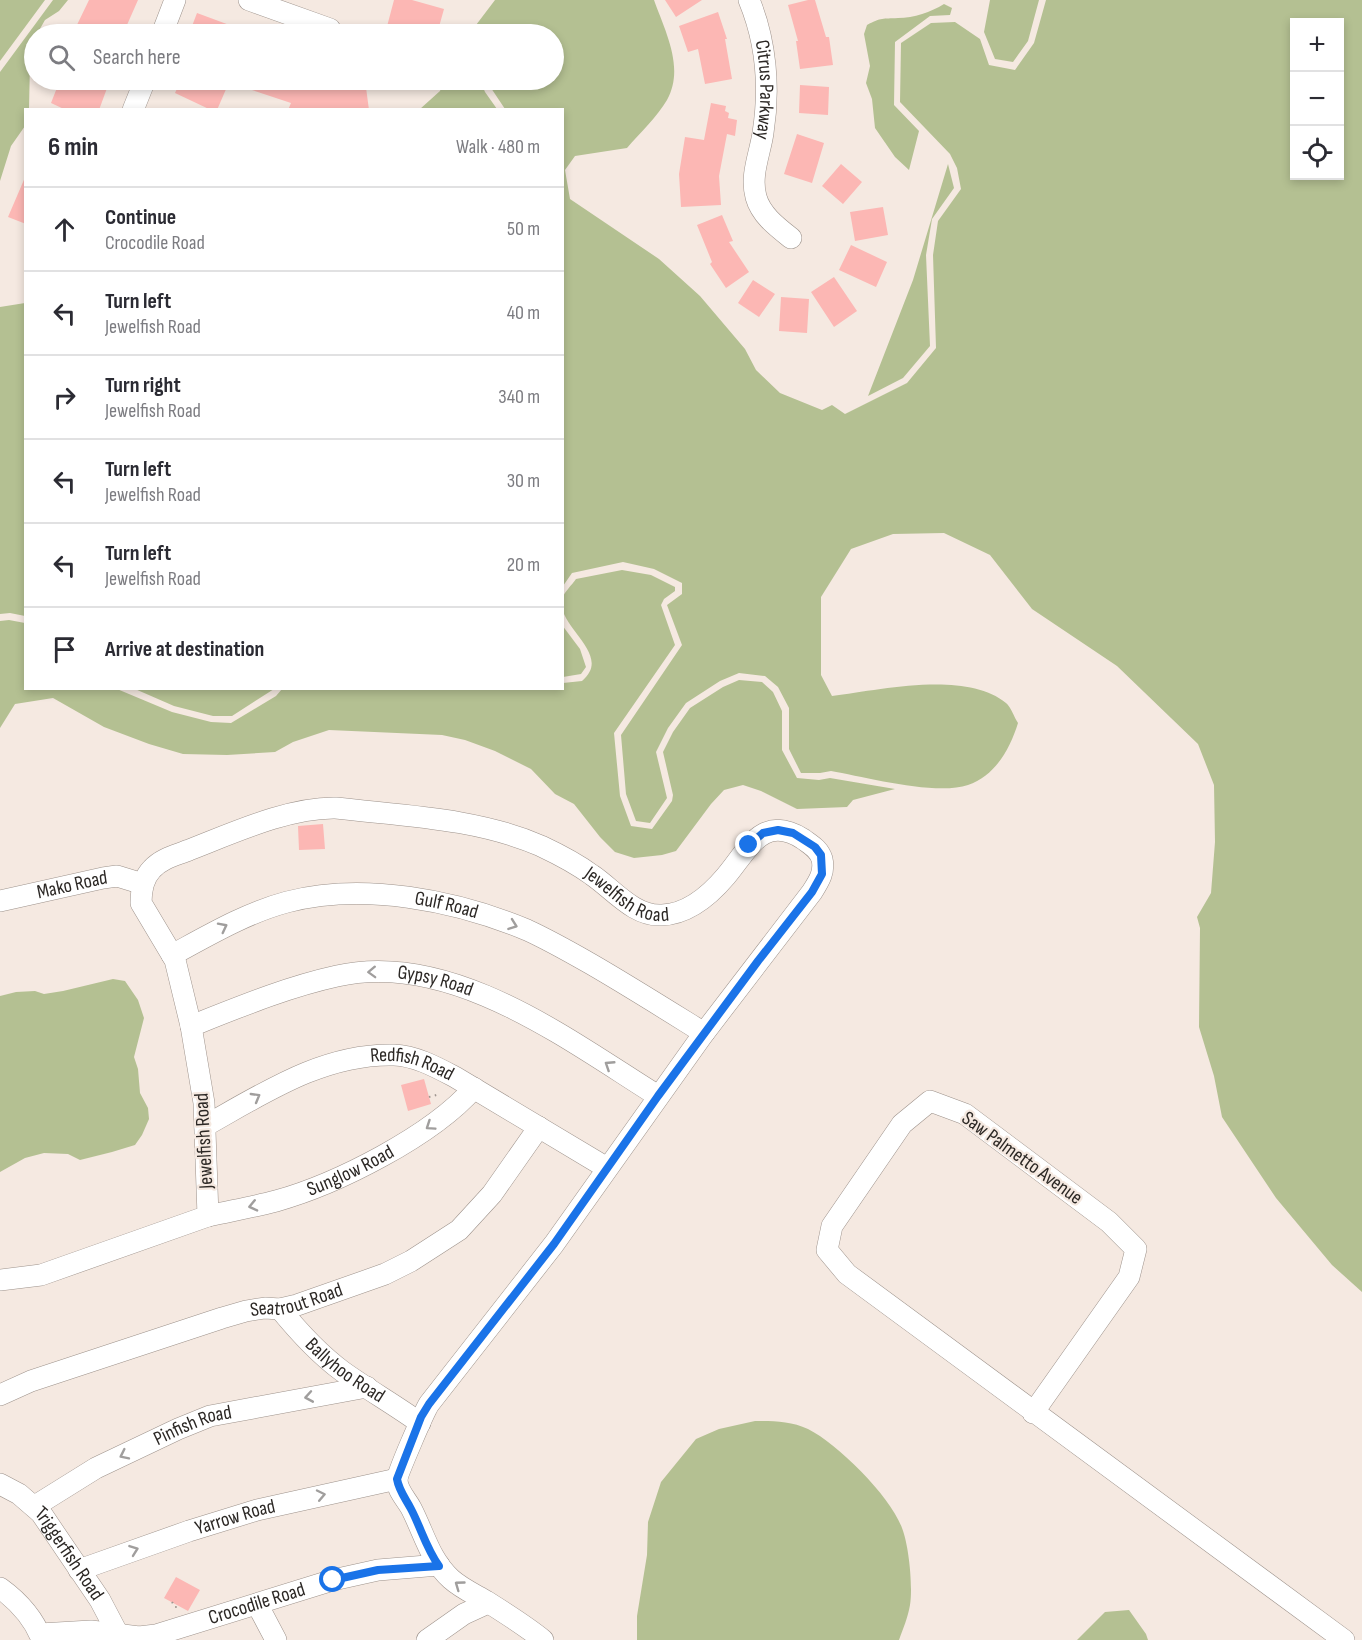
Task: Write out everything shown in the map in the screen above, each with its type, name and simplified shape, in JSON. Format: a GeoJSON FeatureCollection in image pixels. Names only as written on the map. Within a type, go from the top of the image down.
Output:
{"type":"FeatureCollection","features":[{"type":"Feature","properties":{"kind":"street"},"geometry":{"type":"LineString","coordinates":[[166,24],[175,0]]}},
{"type":"Feature","properties":{"kind":"street"},"geometry":{"type":"LineString","coordinates":[[249,0],[316,24]]}},
{"type":"Feature","properties":{"kind":"street","name":"Citrus Parkway"},"geometry":{"type":"LineString","coordinates":[[749,0],[760,35],[766,82],[763,134],[754,179],[755,195],[769,219],[792,238]]}},
{"type":"Feature","properties":{"kind":"street"},"geometry":{"type":"LineString","coordinates":[[134,108],[140,90]]}},
{"type":"Feature","properties":{"kind":"street","name":"Jewelfish Road"},"geometry":{"type":"LineString","coordinates":[[0,1280],[41,1275],[208,1216],[204,1103],[191,1026],[172,955],[141,903],[143,884],[153,867],[168,858],[223,836],[296,812],[336,808],[465,824],[510,835],[541,846],[572,863],[592,875],[630,905],[650,915],[662,915],[691,906],[710,893],[749,845],[763,833],[778,830],[793,833],[815,847],[821,855],[822,874],[812,892],[704,1033],[554,1244],[429,1404],[397,1479]]}},
{"type":"Feature","properties":{"kind":"street","name":"Mako Road"},"geometry":{"type":"LineString","coordinates":[[0,901],[117,876],[143,884]]}},
{"type":"Feature","properties":{"kind":"street","name":"Gulf Road"},"geometry":{"type":"LineString","coordinates":[[172,955],[224,926],[285,902],[340,893],[405,897],[448,905],[492,917],[527,930],[626,985],[704,1033]]}},
{"type":"Feature","properties":{"kind":"street","name":"Gypsy Road"},"geometry":{"type":"LineString","coordinates":[[191,1026],[249,1003],[339,975],[368,972],[408,974],[471,991],[510,1006],[553,1029],[658,1096]]}},
{"type":"Feature","properties":{"kind":"street","name":"Redfish Road"},"geometry":{"type":"LineString","coordinates":[[205,1126],[294,1077],[353,1059],[394,1055],[433,1065],[607,1168]]}},
{"type":"Feature","properties":{"kind":"street","name":"Sunglow Road"},"geometry":{"type":"LineString","coordinates":[[208,1216],[278,1200],[368,1164],[411,1139],[450,1112],[474,1088]]}},
{"type":"Feature","properties":{"kind":"street","name":"Saw Palmetto Avenue"},"geometry":{"type":"LineString","coordinates":[[1033,1413],[1129,1277],[1136,1249],[1110,1222],[965,1114],[930,1101],[902,1124],[832,1226],[827,1250],[847,1274],[1033,1413],[1344,1640]]}},
{"type":"Feature","properties":{"kind":"street","name":"Seatrout Road"},"geometry":{"type":"LineString","coordinates":[[0,1395],[30,1381],[222,1318],[265,1308],[280,1309],[343,1290],[385,1274],[411,1261],[459,1230],[492,1194],[539,1127]]}},
{"type":"Feature","properties":{"kind":"street","name":"Ballyhoo Road"},"geometry":{"type":"LineString","coordinates":[[280,1309],[296,1330],[333,1364],[420,1423]]}},
{"type":"Feature","properties":{"kind":"street","name":"Pinfish Road"},"geometry":{"type":"LineString","coordinates":[[35,1506],[96,1468],[210,1416],[367,1387]]}},
{"type":"Feature","properties":{"kind":"street"},"geometry":{"type":"LineString","coordinates":[[397,1479],[399,1488],[430,1553],[439,1566],[452,1580],[543,1640]]}},
{"type":"Feature","properties":{"kind":"street","name":"Yarrow Road"},"geometry":{"type":"LineString","coordinates":[[79,1570],[189,1531],[257,1510],[397,1479]]}},
{"type":"Feature","properties":{"kind":"street","name":"Triggerfish Road"},"geometry":{"type":"LineString","coordinates":[[0,1484],[20,1494],[35,1506],[100,1600],[120,1638]]}},
{"type":"Feature","properties":{"kind":"street","name":"Crocodile Road"},"geometry":{"type":"LineString","coordinates":[[41,1637],[91,1632],[120,1638],[161,1634],[333,1580],[378,1570],[439,1566]]}},
{"type":"Feature","properties":{"kind":"street"},"geometry":{"type":"LineString","coordinates":[[0,1588],[19,1604],[41,1637]]}},
{"type":"Feature","properties":{"kind":"street"},"geometry":{"type":"LineString","coordinates":[[427,1640],[464,1614],[488,1603]]}},
{"type":"Feature","properties":{"kind":"street"},"geometry":{"type":"LineString","coordinates":[[257,1604],[276,1640]]}},
{"type":"Feature","properties":{"kind":"path"},"geometry":{"type":"LineString","coordinates":[[429,1097],[443,1094]]}},
{"type":"Feature","properties":{"kind":"path"},"geometry":{"type":"LineString","coordinates":[[172,1602],[175,1607],[181,1606]]}},
{"type":"Feature","properties":{"kind":"green space"},"geometry":{"type":"Polygon","coordinates":[[[0,0],[45,0],[27,24],[24,24],[24,28],[0,61],[0,0]]]}},
{"type":"Feature","properties":{"kind":"green space"},"geometry":{"type":"Polygon","coordinates":[[[53,0],[68,0],[43,24],[35,24],[53,0]]]}},
{"type":"Feature","properties":{"kind":"green space"},"geometry":{"type":"Polygon","coordinates":[[[495,0],[654,0],[668,37],[674,62],[672,88],[667,100],[627,148],[575,156],[565,170],[570,199],[659,259],[700,296],[745,349],[756,370],[780,393],[822,410],[832,405],[845,414],[907,383],[936,348],[933,255],[938,221],[961,189],[957,168],[950,154],[900,102],[901,43],[931,23],[955,22],[980,39],[989,65],[1015,70],[1034,43],[1046,0],[1362,0],[1362,1292],[1332,1265],[1276,1198],[1222,1117],[1214,1076],[1199,1027],[1200,928],[1197,917],[1211,893],[1215,842],[1214,785],[1198,744],[1117,666],[1032,609],[990,555],[944,533],[893,534],[851,549],[821,597],[821,675],[832,696],[898,687],[946,685],[969,687],[989,693],[1008,705],[1018,723],[1006,752],[986,775],[968,785],[938,788],[900,784],[831,771],[801,773],[789,749],[789,708],[778,687],[765,676],[739,673],[720,681],[686,703],[668,728],[656,752],[667,798],[650,823],[636,821],[626,794],[621,735],[682,645],[667,605],[682,594],[682,583],[654,569],[623,562],[572,573],[564,585],[564,108],[504,108],[492,90],[564,90],[564,24],[477,24],[495,0]]]}},
{"type":"Feature","properties":{"kind":"green space"},"geometry":{"type":"Polygon","coordinates":[[[990,0],[1039,0],[1028,41],[1013,62],[995,59],[984,32],[990,0]]]}},
{"type":"Feature","properties":{"kind":"green space"},"geometry":{"type":"Polygon","coordinates":[[[944,4],[952,8],[950,15],[930,16],[895,42],[894,105],[919,131],[909,170],[895,157],[875,128],[872,99],[866,83],[870,66],[864,34],[867,25],[876,21],[916,16],[944,4]]]}},
{"type":"Feature","properties":{"kind":"green space"},"geometry":{"type":"Polygon","coordinates":[[[24,39],[24,90],[29,90],[29,108],[24,108],[24,127],[11,146],[0,181],[0,72],[24,39]]]}},
{"type":"Feature","properties":{"kind":"green space"},"geometry":{"type":"Polygon","coordinates":[[[484,90],[496,108],[421,108],[440,91],[484,90]]]}},
{"type":"Feature","properties":{"kind":"green space"},"geometry":{"type":"Polygon","coordinates":[[[948,164],[954,188],[932,219],[926,255],[930,346],[903,378],[868,396],[913,280],[948,164]]]}},
{"type":"Feature","properties":{"kind":"green space"},"geometry":{"type":"Polygon","coordinates":[[[24,303],[24,616],[0,614],[0,307],[24,303]]]}},
{"type":"Feature","properties":{"kind":"green space"},"geometry":{"type":"Polygon","coordinates":[[[622,570],[651,575],[675,587],[675,591],[664,599],[661,605],[675,645],[614,733],[620,796],[631,826],[652,829],[672,801],[673,795],[663,752],[673,732],[690,708],[723,687],[739,680],[762,682],[773,692],[782,711],[782,750],[797,778],[819,780],[830,778],[895,789],[853,800],[847,807],[797,809],[761,791],[743,785],[724,790],[676,851],[634,858],[615,852],[574,804],[555,794],[531,769],[495,751],[465,740],[442,735],[329,730],[293,742],[275,752],[227,755],[183,754],[104,727],[53,698],[15,704],[0,728],[0,621],[9,620],[24,623],[24,690],[119,690],[172,712],[211,722],[231,723],[276,696],[281,690],[564,690],[564,683],[582,681],[590,671],[592,661],[582,640],[564,613],[564,595],[576,579],[622,570]]]}},
{"type":"Feature","properties":{"kind":"green space"},"geometry":{"type":"Polygon","coordinates":[[[564,628],[580,649],[586,667],[581,674],[564,677],[564,628]]]}},
{"type":"Feature","properties":{"kind":"green space"},"geometry":{"type":"Polygon","coordinates":[[[137,690],[272,690],[232,716],[213,716],[174,706],[137,690]]]}},
{"type":"Feature","properties":{"kind":"green space"},"geometry":{"type":"Polygon","coordinates":[[[113,979],[125,981],[138,1000],[144,1018],[134,1057],[138,1069],[140,1093],[148,1108],[149,1119],[142,1135],[135,1145],[112,1152],[80,1160],[68,1154],[44,1153],[25,1158],[0,1172],[0,996],[35,991],[44,994],[113,979]]]}},
{"type":"Feature","properties":{"kind":"green space"},"geometry":{"type":"Polygon","coordinates":[[[755,1421],[795,1424],[820,1436],[862,1472],[896,1515],[907,1545],[911,1587],[909,1609],[899,1640],[637,1640],[637,1616],[647,1555],[648,1522],[661,1482],[696,1439],[719,1429],[755,1421]]]}},
{"type":"Feature","properties":{"kind":"green space"},"geometry":{"type":"Polygon","coordinates":[[[1129,1610],[1148,1640],[1077,1640],[1105,1612],[1129,1610]]]}},
{"type":"Feature","properties":{"kind":"building"},"geometry":{"type":"Polygon","coordinates":[[[89,0],[138,0],[127,24],[77,24],[89,0]]]}},
{"type":"Feature","properties":{"kind":"building"},"geometry":{"type":"Polygon","coordinates":[[[394,0],[412,0],[444,9],[440,24],[388,24],[394,0]]]}},
{"type":"Feature","properties":{"kind":"building"},"geometry":{"type":"Polygon","coordinates":[[[665,0],[702,0],[676,17],[665,0]]]}},
{"type":"Feature","properties":{"kind":"building"},"geometry":{"type":"Polygon","coordinates":[[[815,0],[826,37],[829,37],[833,65],[800,69],[796,41],[798,41],[788,5],[815,0]]]}},
{"type":"Feature","properties":{"kind":"building"},"geometry":{"type":"Polygon","coordinates":[[[718,12],[727,39],[725,39],[732,79],[705,84],[698,49],[688,52],[679,26],[718,12]]]}},
{"type":"Feature","properties":{"kind":"building"},"geometry":{"type":"Polygon","coordinates":[[[197,13],[227,24],[193,24],[197,13]]]}},
{"type":"Feature","properties":{"kind":"building"},"geometry":{"type":"Polygon","coordinates":[[[800,85],[829,87],[828,115],[799,113],[800,85]]]}},
{"type":"Feature","properties":{"kind":"building"},"geometry":{"type":"Polygon","coordinates":[[[56,90],[106,90],[100,108],[62,108],[51,103],[56,90]]]}},
{"type":"Feature","properties":{"kind":"building"},"geometry":{"type":"Polygon","coordinates":[[[176,90],[226,90],[218,108],[207,108],[175,93],[176,90]]]}},
{"type":"Feature","properties":{"kind":"building"},"geometry":{"type":"Polygon","coordinates":[[[252,90],[366,90],[369,108],[289,108],[291,103],[252,90]]]}},
{"type":"Feature","properties":{"kind":"building"},"geometry":{"type":"Polygon","coordinates":[[[711,103],[726,106],[725,111],[729,113],[728,118],[737,120],[735,136],[727,134],[719,176],[721,205],[681,207],[679,174],[685,137],[704,140],[711,103]]]}},
{"type":"Feature","properties":{"kind":"building"},"geometry":{"type":"Polygon","coordinates":[[[797,134],[824,143],[812,183],[784,174],[797,134]]]}},
{"type":"Feature","properties":{"kind":"building"},"geometry":{"type":"Polygon","coordinates":[[[841,164],[862,182],[843,204],[822,186],[841,164]]]}},
{"type":"Feature","properties":{"kind":"building"},"geometry":{"type":"Polygon","coordinates":[[[24,180],[24,223],[8,217],[24,180]]]}},
{"type":"Feature","properties":{"kind":"building"},"geometry":{"type":"Polygon","coordinates":[[[883,207],[888,235],[855,241],[850,212],[883,207]]]}},
{"type":"Feature","properties":{"kind":"building"},"geometry":{"type":"Polygon","coordinates":[[[722,215],[733,241],[729,242],[749,272],[726,288],[710,264],[712,262],[697,225],[722,215]]]}},
{"type":"Feature","properties":{"kind":"building"},"geometry":{"type":"Polygon","coordinates":[[[851,245],[887,262],[876,287],[839,270],[851,245]]]}},
{"type":"Feature","properties":{"kind":"building"},"geometry":{"type":"Polygon","coordinates":[[[834,277],[857,311],[834,327],[811,292],[834,277]]]}},
{"type":"Feature","properties":{"kind":"building"},"geometry":{"type":"Polygon","coordinates":[[[753,280],[775,294],[759,317],[738,303],[753,280]]]}},
{"type":"Feature","properties":{"kind":"building"},"geometry":{"type":"Polygon","coordinates":[[[781,297],[809,299],[807,333],[779,331],[781,297]]]}},
{"type":"Feature","properties":{"kind":"building"},"geometry":{"type":"Polygon","coordinates":[[[323,824],[325,849],[299,850],[298,826],[323,824]]]}},
{"type":"Feature","properties":{"kind":"building"},"geometry":{"type":"Polygon","coordinates":[[[424,1079],[431,1104],[408,1111],[401,1085],[424,1079]]]}},
{"type":"Feature","properties":{"kind":"building"},"geometry":{"type":"Polygon","coordinates":[[[176,1577],[200,1590],[188,1611],[164,1598],[176,1577]]]}},
{"type":"Feature","properties":{"kind":"route"},"geometry":{"type":"LineString","coordinates":[[333,1580],[378,1570],[439,1566],[430,1553],[399,1488],[397,1479],[421,1417],[554,1244],[658,1096],[812,892],[822,874],[821,855],[815,847],[793,833],[778,830],[763,833],[749,845]]}}]}
